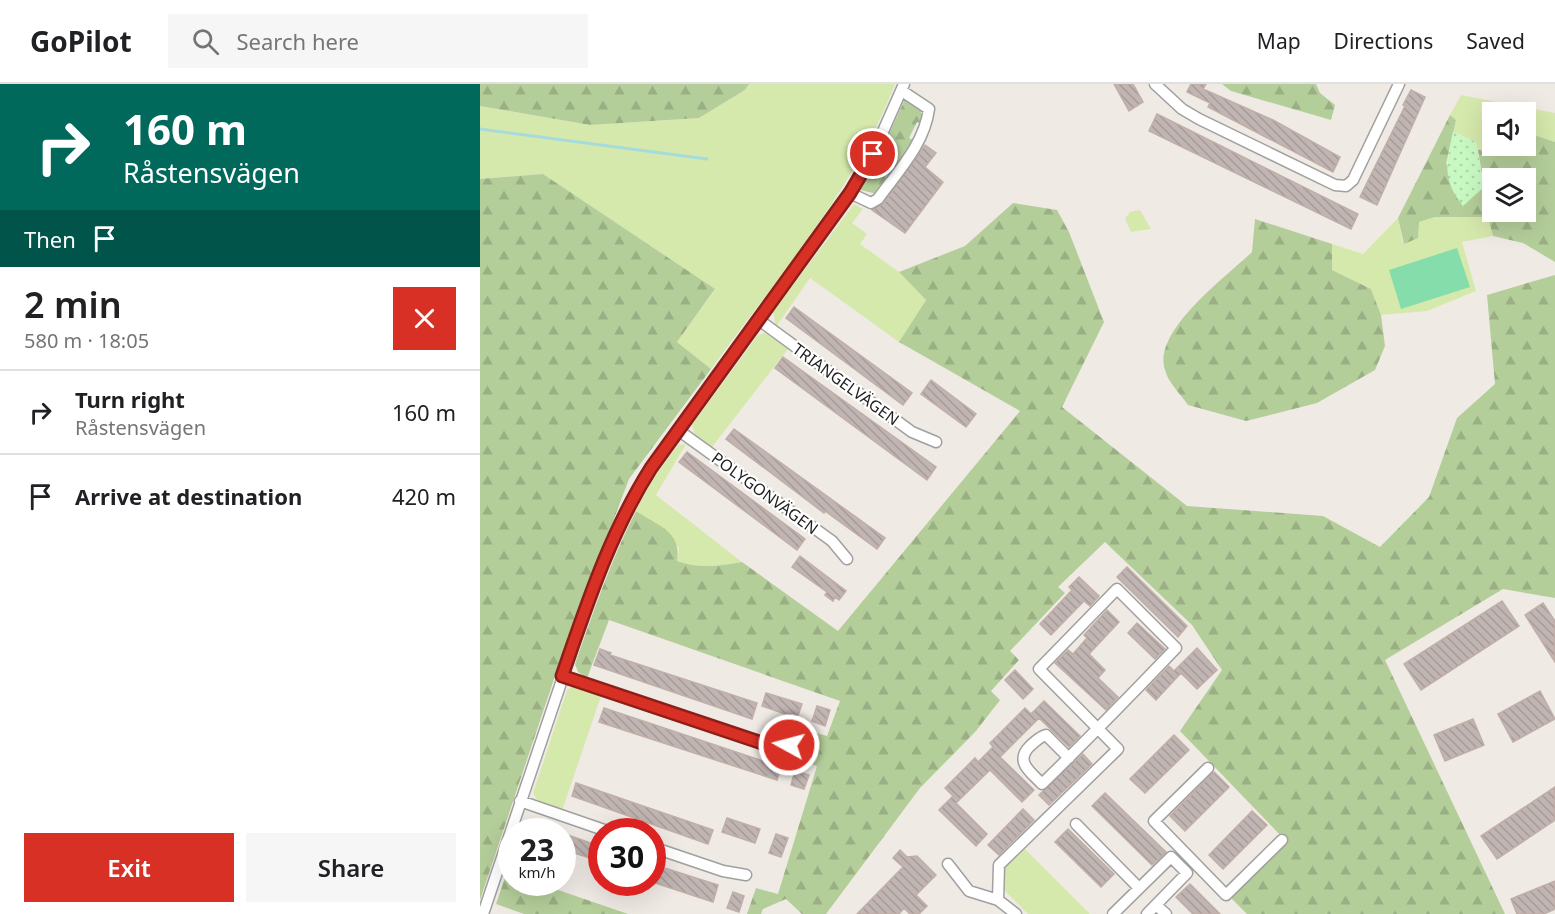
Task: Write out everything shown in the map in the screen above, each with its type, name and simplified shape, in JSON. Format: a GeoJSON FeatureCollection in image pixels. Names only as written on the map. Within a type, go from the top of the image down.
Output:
{"type":"FeatureCollection","features":[{"type":"Feature","properties":{"kind":"street"},"geometry":{"type":"LineString","coordinates":[[1155,84],[1182,109],[1199,119],[1335,184],[1346,186],[1353,180],[1399,84]]}},
{"type":"Feature","properties":{"kind":"street"},"geometry":{"type":"LineString","coordinates":[[483,914],[562,676],[614,534],[631,498],[850,193],[873,154],[903,87],[929,109],[926,126],[919,143],[878,199],[868,207],[850,193]]}},
{"type":"Feature","properties":{"kind":"street","name":"TRIANGELVÄGEN"},"geometry":{"type":"LineString","coordinates":[[759,320],[912,432],[936,442]]}},
{"type":"Feature","properties":{"kind":"street","name":"POLYGONVÄGEN"},"geometry":{"type":"LineString","coordinates":[[678,430],[832,541],[848,559]]}},
{"type":"Feature","properties":{"kind":"street"},"geometry":{"type":"LineString","coordinates":[[998,900],[999,864],[1118,749],[1099,729],[1039,669],[1117,589],[1176,648],[1099,729],[1069,758],[1042,784],[1023,764],[1022,759],[1025,751],[1041,736],[1046,735],[1069,758]]}},
{"type":"Feature","properties":{"kind":"street"},"geometry":{"type":"LineString","coordinates":[[562,676],[768,745],[789,745]]}},
{"type":"Feature","properties":{"kind":"street"},"geometry":{"type":"LineString","coordinates":[[1208,768],[1154,821],[1226,895],[1282,840]]}},
{"type":"Feature","properties":{"kind":"street"},"geometry":{"type":"LineString","coordinates":[[520,801],[588,824]]}},
{"type":"Feature","properties":{"kind":"street"},"geometry":{"type":"LineString","coordinates":[[1076,824],[1139,888]]}},
{"type":"Feature","properties":{"kind":"street"},"geometry":{"type":"LineString","coordinates":[[666,852],[723,871],[746,875]]}},
{"type":"Feature","properties":{"kind":"street"},"geometry":{"type":"LineString","coordinates":[[1113,914],[1171,857],[1187,873],[1147,914]]}},
{"type":"Feature","properties":{"kind":"street"},"geometry":{"type":"LineString","coordinates":[[948,864],[969,891],[998,900],[1016,914]]}},
{"type":"Feature","properties":{"kind":"street"},"geometry":{"type":"LineString","coordinates":[[1156,905],[1166,914]]}},
{"type":"Feature","properties":{"kind":"green space"},"geometry":{"type":"Polygon","coordinates":[[[480,84],[749,84],[745,90],[699,118],[590,125],[480,106],[480,84]]]}},
{"type":"Feature","properties":{"kind":"green space"},"geometry":{"type":"Polygon","coordinates":[[[749,84],[895,84],[878,123],[836,197],[711,369],[677,342],[715,290],[543,174],[480,179],[480,106],[590,125],[699,118],[745,90],[749,84]]]}},
{"type":"Feature","properties":{"kind":"green space"},"geometry":{"type":"Polygon","coordinates":[[[1222,84],[1316,84],[1320,93],[1335,105],[1331,120],[1231,91],[1222,84]]]}},
{"type":"Feature","properties":{"kind":"green space"},"geometry":{"type":"Polygon","coordinates":[[[1461,95],[1498,102],[1482,102],[1482,149],[1478,150],[1476,142],[1453,132],[1456,120],[1450,115],[1461,95]]]}},
{"type":"Feature","properties":{"kind":"green space"},"geometry":{"type":"Polygon","coordinates":[[[905,99],[921,109],[922,124],[917,122],[909,138],[915,141],[877,194],[857,189],[885,143],[905,99]]]}},
{"type":"Feature","properties":{"kind":"green space"},"geometry":{"type":"Polygon","coordinates":[[[1536,109],[1555,113],[1555,142],[1537,136],[1536,109]]]}},
{"type":"Feature","properties":{"kind":"green space"},"geometry":{"type":"Polygon","coordinates":[[[1450,115],[1456,120],[1446,164],[1482,186],[1482,217],[1435,217],[1419,222],[1418,238],[1404,244],[1398,218],[1450,115]]]}},
{"type":"Feature","properties":{"kind":"green space"},"geometry":{"type":"Polygon","coordinates":[[[1453,132],[1476,142],[1482,189],[1463,206],[1449,179],[1449,153],[1453,132]]]}},
{"type":"Feature","properties":{"kind":"green space"},"geometry":{"type":"Polygon","coordinates":[[[1536,136],[1555,142],[1555,262],[1523,243],[1493,236],[1489,222],[1536,222],[1536,168],[1482,168],[1482,175],[1478,150],[1482,149],[1482,156],[1536,156],[1536,136]]]}},
{"type":"Feature","properties":{"kind":"green space"},"geometry":{"type":"Polygon","coordinates":[[[543,174],[715,289],[677,342],[711,369],[629,479],[557,670],[507,818],[498,818],[498,846],[480,900],[480,179],[543,174]]]}},
{"type":"Feature","properties":{"kind":"green space"},"geometry":{"type":"Polygon","coordinates":[[[1013,203],[1057,210],[1069,232],[1104,322],[1062,407],[1187,506],[1323,516],[1380,547],[1429,497],[1457,418],[1495,384],[1487,295],[1555,275],[1555,598],[1503,589],[1385,660],[1505,914],[1247,914],[1229,896],[1285,840],[1180,731],[1222,670],[1192,625],[1105,542],[1058,587],[1065,593],[1010,651],[1019,660],[991,691],[1000,700],[976,731],[920,788],[826,914],[802,914],[786,899],[763,909],[761,914],[747,914],[756,888],[778,894],[817,766],[801,761],[809,731],[827,736],[840,701],[609,620],[587,678],[578,672],[575,664],[589,625],[610,567],[636,511],[667,530],[672,536],[678,551],[677,561],[701,566],[742,562],[838,631],[1020,411],[899,342],[926,300],[899,272],[965,246],[1013,203]]]}},
{"type":"Feature","properties":{"kind":"green space"},"geometry":{"type":"Polygon","coordinates":[[[854,204],[863,209],[852,223],[867,234],[860,244],[899,272],[926,300],[899,342],[810,278],[776,327],[773,312],[854,204]]]}},
{"type":"Feature","properties":{"kind":"green space"},"geometry":{"type":"Polygon","coordinates":[[[1140,210],[1151,229],[1131,232],[1125,219],[1130,212],[1140,210]]]}},
{"type":"Feature","properties":{"kind":"green space"},"geometry":{"type":"Polygon","coordinates":[[[1435,217],[1482,217],[1482,222],[1489,222],[1493,236],[1462,242],[1476,291],[1427,311],[1381,315],[1371,289],[1332,270],[1332,244],[1363,254],[1398,218],[1403,243],[1419,222],[1435,217]]]}},
{"type":"Feature","properties":{"kind":"green space"},"geometry":{"type":"Polygon","coordinates":[[[1255,219],[1332,244],[1332,270],[1371,289],[1381,315],[1385,346],[1375,370],[1317,403],[1246,421],[1188,405],[1167,375],[1164,355],[1169,339],[1180,322],[1210,290],[1252,252],[1255,219]]]}},
{"type":"Feature","properties":{"kind":"green space"},"geometry":{"type":"Polygon","coordinates":[[[1457,248],[1470,287],[1401,309],[1389,270],[1457,248]]]}},
{"type":"Feature","properties":{"kind":"green space"},"geometry":{"type":"Polygon","coordinates":[[[765,333],[788,349],[712,447],[695,435],[692,425],[758,335],[765,333]]]}},
{"type":"Feature","properties":{"kind":"green space"},"geometry":{"type":"Polygon","coordinates":[[[686,444],[656,495],[742,562],[701,566],[677,561],[679,548],[636,511],[653,479],[678,445],[686,444]]]}},
{"type":"Feature","properties":{"kind":"green space"},"geometry":{"type":"Polygon","coordinates":[[[573,686],[601,696],[562,811],[538,802],[533,793],[567,690],[573,686]]]}},
{"type":"Feature","properties":{"kind":"green space"},"geometry":{"type":"Polygon","coordinates":[[[1024,848],[1090,914],[1028,914],[993,879],[1024,848]]]}},
{"type":"Feature","properties":{"kind":"green space"},"geometry":{"type":"Polygon","coordinates":[[[499,896],[576,896],[628,914],[524,914],[496,904],[499,896]]]}},
{"type":"Feature","properties":{"kind":"building"},"geometry":{"type":"Polygon","coordinates":[[[1114,84],[1133,84],[1143,102],[1129,111],[1114,84]]]}},
{"type":"Feature","properties":{"kind":"building"},"geometry":{"type":"Polygon","coordinates":[[[1191,84],[1206,84],[1203,89],[1273,120],[1340,157],[1333,172],[1208,107],[1210,103],[1187,92],[1191,84]]]}},
{"type":"Feature","properties":{"kind":"building"},"geometry":{"type":"Polygon","coordinates":[[[1411,90],[1425,97],[1377,205],[1360,197],[1411,90]]]}},
{"type":"Feature","properties":{"kind":"building"},"geometry":{"type":"Polygon","coordinates":[[[1157,114],[1358,214],[1351,229],[1149,131],[1157,114]]]}},
{"type":"Feature","properties":{"kind":"building"},"geometry":{"type":"Polygon","coordinates":[[[925,145],[936,153],[925,167],[943,182],[905,233],[872,210],[884,203],[925,145]]]}},
{"type":"Feature","properties":{"kind":"building"},"geometry":{"type":"Polygon","coordinates":[[[794,307],[912,393],[903,405],[786,318],[794,307]]]}},
{"type":"Feature","properties":{"kind":"building"},"geometry":{"type":"Polygon","coordinates":[[[783,357],[936,467],[927,480],[775,368],[783,357]]]}},
{"type":"Feature","properties":{"kind":"building"},"geometry":{"type":"Polygon","coordinates":[[[931,380],[976,414],[966,427],[921,394],[931,380]]]}},
{"type":"Feature","properties":{"kind":"building"},"geometry":{"type":"Polygon","coordinates":[[[734,429],[885,538],[877,549],[825,511],[824,513],[726,439],[734,429]]]}},
{"type":"Feature","properties":{"kind":"building"},"geometry":{"type":"Polygon","coordinates":[[[687,452],[805,539],[797,550],[679,462],[687,452]]]}},
{"type":"Feature","properties":{"kind":"building"},"geometry":{"type":"Polygon","coordinates":[[[800,556],[846,591],[839,600],[835,597],[833,601],[825,595],[827,592],[792,567],[800,556]]]}},
{"type":"Feature","properties":{"kind":"building"},"geometry":{"type":"Polygon","coordinates":[[[1127,567],[1187,626],[1178,637],[1117,577],[1127,567]]]}},
{"type":"Feature","properties":{"kind":"building"},"geometry":{"type":"Polygon","coordinates":[[[1079,577],[1099,596],[1090,606],[1084,601],[1051,635],[1040,624],[1072,590],[1069,587],[1079,577]]]}},
{"type":"Feature","properties":{"kind":"building"},"geometry":{"type":"Polygon","coordinates":[[[1502,601],[1519,626],[1421,690],[1404,664],[1502,601]]]}},
{"type":"Feature","properties":{"kind":"building"},"geometry":{"type":"Polygon","coordinates":[[[1543,603],[1555,621],[1555,662],[1525,615],[1543,603]]]}},
{"type":"Feature","properties":{"kind":"building"},"geometry":{"type":"Polygon","coordinates":[[[1107,610],[1119,622],[1089,654],[1105,670],[1098,678],[1118,697],[1106,710],[1055,663],[1068,650],[1073,654],[1087,638],[1084,635],[1107,610]]]}},
{"type":"Feature","properties":{"kind":"building"},"geometry":{"type":"Polygon","coordinates":[[[1137,623],[1165,649],[1155,659],[1128,633],[1137,623]]]}},
{"type":"Feature","properties":{"kind":"building"},"geometry":{"type":"Polygon","coordinates":[[[1197,648],[1217,670],[1197,689],[1181,673],[1156,700],[1146,690],[1169,666],[1174,671],[1197,648]]]}},
{"type":"Feature","properties":{"kind":"building"},"geometry":{"type":"Polygon","coordinates":[[[600,649],[611,653],[610,655],[757,703],[752,719],[594,665],[600,649]]]}},
{"type":"Feature","properties":{"kind":"building"},"geometry":{"type":"Polygon","coordinates":[[[1015,670],[1033,689],[1023,699],[1005,680],[1015,670]]]}},
{"type":"Feature","properties":{"kind":"building"},"geometry":{"type":"Polygon","coordinates":[[[1540,691],[1555,719],[1513,742],[1498,714],[1540,691]]]}},
{"type":"Feature","properties":{"kind":"building"},"geometry":{"type":"Polygon","coordinates":[[[766,693],[802,704],[797,718],[762,706],[766,693]]]}},
{"type":"Feature","properties":{"kind":"building"},"geometry":{"type":"Polygon","coordinates":[[[1044,701],[1080,736],[1069,747],[1039,718],[1000,757],[1034,790],[1022,802],[990,770],[956,803],[987,834],[976,846],[939,810],[953,796],[945,788],[975,758],[978,762],[993,747],[990,743],[1025,708],[1031,714],[1044,701]]]}},
{"type":"Feature","properties":{"kind":"building"},"geometry":{"type":"Polygon","coordinates":[[[817,706],[830,710],[825,726],[812,721],[817,706]]]}},
{"type":"Feature","properties":{"kind":"building"},"geometry":{"type":"Polygon","coordinates":[[[604,708],[781,767],[777,780],[599,722],[604,708]]]}},
{"type":"Feature","properties":{"kind":"building"},"geometry":{"type":"Polygon","coordinates":[[[1473,719],[1484,745],[1445,761],[1434,735],[1473,719]]]}},
{"type":"Feature","properties":{"kind":"building"},"geometry":{"type":"Polygon","coordinates":[[[1174,735],[1189,750],[1145,793],[1130,779],[1174,735]]]}},
{"type":"Feature","properties":{"kind":"building"},"geometry":{"type":"Polygon","coordinates":[[[1083,754],[1092,764],[1049,805],[1039,795],[1083,754]]]}},
{"type":"Feature","properties":{"kind":"building"},"geometry":{"type":"Polygon","coordinates":[[[795,771],[809,775],[804,789],[791,785],[795,771]]]}},
{"type":"Feature","properties":{"kind":"building"},"geometry":{"type":"Polygon","coordinates":[[[1214,772],[1229,787],[1185,831],[1170,816],[1214,772]]]}},
{"type":"Feature","properties":{"kind":"building"},"geometry":{"type":"Polygon","coordinates":[[[576,783],[713,830],[708,844],[666,829],[666,818],[634,818],[572,796],[576,783]]]}},
{"type":"Feature","properties":{"kind":"building"},"geometry":{"type":"Polygon","coordinates":[[[1555,787],[1555,820],[1497,859],[1481,836],[1555,787]]]}},
{"type":"Feature","properties":{"kind":"building"},"geometry":{"type":"Polygon","coordinates":[[[1105,793],[1166,852],[1152,865],[1092,806],[1105,793]]]}},
{"type":"Feature","properties":{"kind":"building"},"geometry":{"type":"Polygon","coordinates":[[[1023,809],[1034,820],[999,855],[988,845],[1023,809]]]}},
{"type":"Feature","properties":{"kind":"building"},"geometry":{"type":"Polygon","coordinates":[[[1252,811],[1267,825],[1223,869],[1209,855],[1252,811]]]}},
{"type":"Feature","properties":{"kind":"building"},"geometry":{"type":"Polygon","coordinates":[[[727,818],[760,829],[755,843],[722,832],[727,818]]]}},
{"type":"Feature","properties":{"kind":"building"},"geometry":{"type":"Polygon","coordinates":[[[1068,829],[1114,874],[1101,887],[1055,842],[1068,829]]]}},
{"type":"Feature","properties":{"kind":"building"},"geometry":{"type":"Polygon","coordinates":[[[776,834],[788,838],[781,857],[769,853],[776,834]]]}},
{"type":"Feature","properties":{"kind":"building"},"geometry":{"type":"Polygon","coordinates":[[[576,838],[588,842],[588,857],[576,854],[576,838]]]}},
{"type":"Feature","properties":{"kind":"building"},"geometry":{"type":"Polygon","coordinates":[[[900,850],[907,857],[917,856],[936,875],[916,895],[927,906],[919,914],[910,914],[904,908],[899,914],[857,914],[903,867],[893,858],[900,850]]]}},
{"type":"Feature","properties":{"kind":"building"},"geometry":{"type":"Polygon","coordinates":[[[666,868],[718,885],[713,902],[666,887],[666,868]]]}},
{"type":"Feature","properties":{"kind":"building"},"geometry":{"type":"Polygon","coordinates":[[[1555,881],[1555,909],[1544,914],[1517,914],[1511,899],[1555,881]]]}},
{"type":"Feature","properties":{"kind":"building"},"geometry":{"type":"Polygon","coordinates":[[[1190,884],[1220,914],[1193,914],[1176,897],[1190,884]]]}},
{"type":"Feature","properties":{"kind":"building"},"geometry":{"type":"Polygon","coordinates":[[[733,892],[744,896],[739,912],[727,908],[733,892]]]}},
{"type":"Feature","properties":{"kind":"waterway"},"geometry":{"type":"LineString","coordinates":[[480,129],[707,159]]}},
{"type":"Feature","properties":{"kind":"route"},"geometry":{"type":"LineString","coordinates":[[789,745],[768,745],[562,676],[595,582],[631,498],[850,193],[873,154]]}}]}
